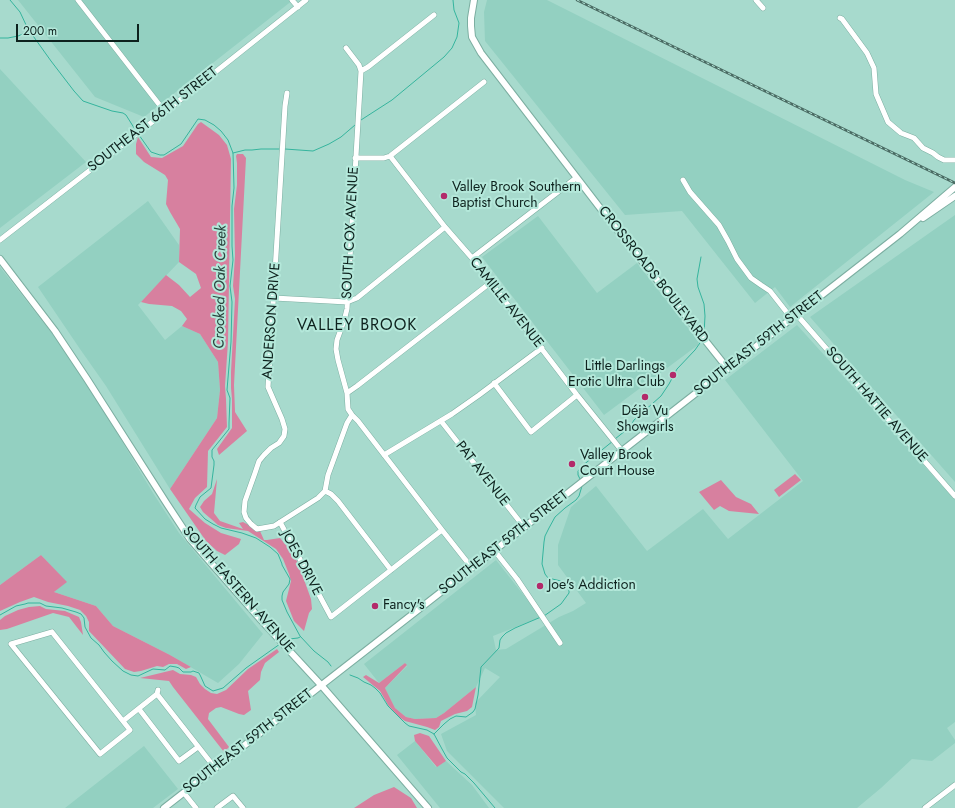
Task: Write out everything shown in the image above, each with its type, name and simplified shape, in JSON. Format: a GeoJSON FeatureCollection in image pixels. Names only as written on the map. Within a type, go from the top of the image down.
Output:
{"type":"FeatureCollection","features":[{"type":"Feature","properties":{"kind":"main road","name":"CROSSROADS BOULEVARD"},"geometry":{"type":"LineString","coordinates":[[474,0],[471,18],[472,37],[481,53],[576,178],[728,369]]}},
{"type":"Feature","properties":{"kind":"main road","name":"SOUTHEAST 59TH STREET"},"geometry":{"type":"LineString","coordinates":[[164,808],[792,319],[900,234],[955,187]]}},
{"type":"Feature","properties":{"kind":"main road","name":"SOUTHEAST 59TH STREET"},"geometry":{"type":"LineString","coordinates":[[900,234],[955,196]]}},
{"type":"Feature","properties":{"kind":"main road","name":"SOUTH EASTERN AVENUE"},"geometry":{"type":"LineString","coordinates":[[0,259],[56,332],[190,539],[261,620],[321,685],[428,808]]}},
{"type":"Feature","properties":{"kind":"street"},"geometry":{"type":"LineString","coordinates":[[78,0],[165,112]]}},
{"type":"Feature","properties":{"kind":"street"},"geometry":{"type":"LineString","coordinates":[[292,0],[298,7]]}},
{"type":"Feature","properties":{"kind":"street","name":"SOUTHEAST 66TH STREET"},"geometry":{"type":"LineString","coordinates":[[0,240],[306,0]]}},
{"type":"Feature","properties":{"kind":"street"},"geometry":{"type":"LineString","coordinates":[[756,0],[763,8]]}},
{"type":"Feature","properties":{"kind":"street"},"geometry":{"type":"LineString","coordinates":[[346,48],[359,65],[361,71],[434,15]]}},
{"type":"Feature","properties":{"kind":"street"},"geometry":{"type":"LineString","coordinates":[[840,18],[867,53],[874,68],[876,94],[888,122],[901,133],[914,138],[923,148],[938,157],[944,160],[955,160]]}},
{"type":"Feature","properties":{"kind":"street","name":"SOUTH COX AVENUE"},"geometry":{"type":"LineString","coordinates":[[361,71],[347,302],[344,321],[337,340],[336,349],[347,392],[348,409],[472,568]]}},
{"type":"Feature","properties":{"kind":"street"},"geometry":{"type":"LineString","coordinates":[[355,158],[384,158],[390,156],[484,82]]}},
{"type":"Feature","properties":{"kind":"street","name":"ANDERSON DRIVE"},"geometry":{"type":"LineString","coordinates":[[280,522],[274,526],[257,529],[246,518],[244,512],[245,501],[260,461],[271,448],[279,443],[284,436],[285,429],[268,387],[287,93]]}},
{"type":"Feature","properties":{"kind":"street","name":"CAMILLE AVENUE"},"geometry":{"type":"LineString","coordinates":[[390,156],[445,227],[472,258],[622,451]]}},
{"type":"Feature","properties":{"kind":"street"},"geometry":{"type":"LineString","coordinates":[[472,258],[576,178]]}},
{"type":"Feature","properties":{"kind":"street"},"geometry":{"type":"LineString","coordinates":[[682,180],[690,192],[719,225],[737,260],[751,278],[770,291],[792,319]]}},
{"type":"Feature","properties":{"kind":"street"},"geometry":{"type":"LineString","coordinates":[[274,298],[347,302],[358,298],[445,227]]}},
{"type":"Feature","properties":{"kind":"street"},"geometry":{"type":"LineString","coordinates":[[347,392],[357,386],[490,283]]}},
{"type":"Feature","properties":{"kind":"street","name":"SOUTH HATTIE AVENUE"},"geometry":{"type":"LineString","coordinates":[[797,315],[955,496]]}},
{"type":"Feature","properties":{"kind":"street"},"geometry":{"type":"LineString","coordinates":[[384,455],[479,395],[542,348]]}},
{"type":"Feature","properties":{"kind":"street"},"geometry":{"type":"LineString","coordinates":[[494,383],[532,432],[577,395]]}},
{"type":"Feature","properties":{"kind":"street"},"geometry":{"type":"LineString","coordinates":[[352,415],[347,423],[328,475],[324,491],[331,494],[338,501],[391,570],[442,530]]}},
{"type":"Feature","properties":{"kind":"street","name":"PAT AVENUE"},"geometry":{"type":"LineString","coordinates":[[440,421],[524,527]]}},
{"type":"Feature","properties":{"kind":"street","name":"JOES DRIVE"},"geometry":{"type":"LineString","coordinates":[[324,491],[318,498],[280,522],[330,617],[391,570]]}},
{"type":"Feature","properties":{"kind":"street"},"geometry":{"type":"LineString","coordinates":[[494,550],[517,579],[560,642]]}},
{"type":"Feature","properties":{"kind":"street"},"geometry":{"type":"LineString","coordinates":[[52,632],[123,721],[130,730],[100,754],[11,644],[52,632]]}},
{"type":"Feature","properties":{"kind":"street"},"geometry":{"type":"LineString","coordinates":[[123,721],[158,692],[215,768]]}},
{"type":"Feature","properties":{"kind":"street"},"geometry":{"type":"LineString","coordinates":[[139,709],[179,761],[198,747]]}},
{"type":"Feature","properties":{"kind":"street"},"geometry":{"type":"LineString","coordinates":[[926,808],[954,788]]}},
{"type":"Feature","properties":{"kind":"street"},"geometry":{"type":"LineString","coordinates":[[184,792],[196,808]]}},
{"type":"Feature","properties":{"kind":"street"},"geometry":{"type":"LineString","coordinates":[[217,808],[233,796],[243,808]]}},
{"type":"Feature","properties":{"kind":"shaded area"},"geometry":{"type":"Polygon","coordinates":[[[18,0],[293,0],[144,117],[95,97],[18,0]]]}},
{"type":"Feature","properties":{"kind":"shaded area"},"geometry":{"type":"Polygon","coordinates":[[[487,0],[547,0],[905,180],[934,192],[790,307],[775,287],[755,303],[682,211],[625,215],[485,41],[484,12],[487,0]]]}},
{"type":"Feature","properties":{"kind":"shaded area"},"geometry":{"type":"Polygon","coordinates":[[[0,69],[86,162],[0,228],[0,69]]]}},
{"type":"Feature","properties":{"kind":"shaded area"},"geometry":{"type":"Polygon","coordinates":[[[201,122],[219,135],[227,145],[231,159],[228,342],[225,386],[227,427],[208,451],[207,487],[195,498],[189,509],[205,523],[221,533],[241,539],[239,544],[225,555],[217,551],[206,541],[170,489],[217,418],[220,390],[218,362],[200,334],[182,326],[187,319],[181,311],[172,306],[141,302],[166,275],[179,285],[190,297],[201,288],[196,274],[179,262],[180,229],[166,204],[168,180],[165,175],[144,162],[136,154],[138,137],[151,157],[162,158],[183,146],[201,122]]]}},
{"type":"Feature","properties":{"kind":"shaded area"},"geometry":{"type":"Polygon","coordinates":[[[237,154],[243,154],[246,158],[234,385],[235,412],[247,431],[219,455],[217,449],[232,428],[231,372],[235,299],[233,286],[235,256],[234,209],[237,185],[237,154]]]}},
{"type":"Feature","properties":{"kind":"shaded area"},"geometry":{"type":"Polygon","coordinates":[[[148,201],[179,245],[179,262],[138,305],[165,340],[182,326],[200,334],[218,362],[220,390],[217,418],[170,489],[106,386],[38,287],[148,201]]]}},
{"type":"Feature","properties":{"kind":"shaded area"},"geometry":{"type":"Polygon","coordinates":[[[955,215],[955,482],[810,317],[955,215]]]}},
{"type":"Feature","properties":{"kind":"shaded area"},"geometry":{"type":"Polygon","coordinates":[[[538,216],[597,293],[637,263],[699,342],[698,345],[604,415],[482,257],[538,216]]]}},
{"type":"Feature","properties":{"kind":"shaded area"},"geometry":{"type":"Polygon","coordinates":[[[0,267],[75,363],[153,493],[179,533],[263,634],[239,664],[218,683],[170,655],[113,626],[96,606],[54,592],[66,582],[41,555],[0,585],[0,267]]]}},
{"type":"Feature","properties":{"kind":"shaded area"},"geometry":{"type":"Polygon","coordinates":[[[797,325],[955,500],[955,722],[947,728],[955,740],[955,743],[932,761],[912,759],[857,808],[504,808],[447,751],[441,734],[476,715],[475,703],[500,677],[485,668],[476,687],[444,713],[436,718],[415,719],[406,717],[395,708],[385,688],[407,666],[405,663],[379,683],[364,664],[496,560],[541,617],[493,636],[496,650],[506,649],[559,617],[586,603],[558,565],[558,545],[571,507],[596,486],[647,551],[703,509],[728,539],[803,481],[725,380],[797,325]]]}},
{"type":"Feature","properties":{"kind":"shaded area"},"geometry":{"type":"Polygon","coordinates":[[[795,474],[801,480],[779,497],[774,490],[795,474]]]}},
{"type":"Feature","properties":{"kind":"shaded area"},"geometry":{"type":"Polygon","coordinates":[[[217,479],[214,513],[220,521],[243,529],[239,523],[243,522],[260,531],[264,540],[280,538],[298,563],[311,599],[312,609],[309,613],[304,631],[294,621],[286,601],[291,581],[283,559],[276,549],[248,531],[226,528],[218,525],[203,512],[200,507],[212,494],[217,479]]]}},
{"type":"Feature","properties":{"kind":"shaded area"},"geometry":{"type":"Polygon","coordinates":[[[721,480],[736,497],[751,504],[759,514],[729,511],[720,506],[714,510],[699,492],[721,480]]]}},
{"type":"Feature","properties":{"kind":"shaded area"},"geometry":{"type":"Polygon","coordinates":[[[41,555],[67,582],[54,592],[96,606],[113,626],[191,667],[186,669],[177,664],[169,664],[163,667],[157,666],[134,672],[125,669],[89,631],[89,622],[86,616],[80,610],[68,606],[48,602],[34,597],[0,611],[0,585],[41,555]]]}},
{"type":"Feature","properties":{"kind":"shaded area"},"geometry":{"type":"Polygon","coordinates":[[[40,606],[46,609],[65,611],[79,617],[83,635],[69,617],[53,613],[0,630],[0,620],[5,616],[18,610],[40,606]]]}},
{"type":"Feature","properties":{"kind":"shaded area"},"geometry":{"type":"Polygon","coordinates":[[[277,649],[279,652],[265,663],[261,672],[260,680],[248,691],[251,710],[244,715],[221,707],[216,708],[209,713],[208,719],[229,747],[224,752],[169,681],[140,678],[173,670],[180,674],[196,677],[205,689],[211,693],[217,694],[226,690],[248,669],[277,649]]]}},
{"type":"Feature","properties":{"kind":"shaded area"},"geometry":{"type":"Polygon","coordinates":[[[405,663],[407,665],[385,688],[395,708],[406,717],[415,719],[436,718],[476,687],[472,707],[467,711],[455,714],[441,721],[439,727],[435,730],[405,721],[388,705],[380,691],[363,677],[366,675],[379,683],[405,663]]]}},
{"type":"Feature","properties":{"kind":"shaded area"},"geometry":{"type":"Polygon","coordinates":[[[420,733],[429,736],[446,761],[437,767],[415,741],[414,735],[420,733]]]}},
{"type":"Feature","properties":{"kind":"shaded area"},"geometry":{"type":"Polygon","coordinates":[[[415,741],[436,767],[446,761],[472,785],[489,808],[440,808],[397,755],[415,741]]]}},
{"type":"Feature","properties":{"kind":"shaded area"},"geometry":{"type":"Polygon","coordinates":[[[144,746],[178,789],[153,808],[65,808],[144,746]]]}},
{"type":"Feature","properties":{"kind":"shaded area"},"geometry":{"type":"Polygon","coordinates":[[[394,787],[411,798],[417,808],[354,808],[374,795],[394,787]]]}},
{"type":"Feature","properties":{"kind":"waterway","name":"Crooked Oak Creek"},"geometry":{"type":"LineString","coordinates":[[10,0],[20,12],[28,32],[31,33],[83,101],[112,111],[123,113],[126,115],[136,131]]}},
{"type":"Feature","properties":{"kind":"waterway"},"geometry":{"type":"LineString","coordinates":[[361,120],[392,100],[444,57],[452,48],[457,37],[459,23],[454,10],[453,0]]}},
{"type":"Feature","properties":{"kind":"waterway"},"geometry":{"type":"LineString","coordinates":[[0,38],[18,36],[28,32]]}},
{"type":"Feature","properties":{"kind":"waterway","name":"Crooked Oak Creek"},"geometry":{"type":"LineString","coordinates":[[139,135],[151,152],[164,155],[181,144],[198,119],[205,120],[221,131],[228,140],[233,153],[233,260],[230,286],[232,302],[231,342],[227,390],[230,398],[229,429],[212,450],[214,465],[211,488],[200,497],[195,508],[205,519],[213,524],[221,528],[256,538],[278,554],[290,579],[289,584],[282,596],[287,612],[300,636],[331,666]]}},
{"type":"Feature","properties":{"kind":"waterway"},"geometry":{"type":"LineString","coordinates":[[285,149],[313,151],[341,137],[355,125]]}},
{"type":"Feature","properties":{"kind":"waterway"},"geometry":{"type":"LineString","coordinates":[[233,153],[245,150],[279,149]]}},
{"type":"Feature","properties":{"kind":"waterway"},"geometry":{"type":"LineString","coordinates":[[701,257],[697,279],[704,304],[704,334]]}},
{"type":"Feature","properties":{"kind":"waterway"},"geometry":{"type":"LineString","coordinates":[[615,439],[630,427],[634,420],[661,396],[677,369],[695,350],[702,340]]}},
{"type":"Feature","properties":{"kind":"waterway"},"geometry":{"type":"LineString","coordinates":[[580,479],[578,471],[582,466],[613,441]]}},
{"type":"Feature","properties":{"kind":"waterway"},"geometry":{"type":"LineString","coordinates":[[544,616],[561,604],[569,593],[568,587],[561,581],[548,578],[545,574],[542,564],[545,536],[555,517],[579,496],[582,486]]}},
{"type":"Feature","properties":{"kind":"waterway"},"geometry":{"type":"LineString","coordinates":[[0,615],[16,606],[28,603],[40,603],[46,606],[76,612],[81,614],[84,618],[85,627],[91,638],[123,671],[131,675],[138,676],[153,669],[165,670],[170,666],[176,667],[183,672],[193,671],[199,673],[205,686],[213,691],[223,688],[246,668],[280,644]]}},
{"type":"Feature","properties":{"kind":"waterway"},"geometry":{"type":"LineString","coordinates":[[434,734],[450,719],[456,716],[466,717],[473,712],[478,695],[481,667],[499,648],[502,637],[515,628],[541,617]]}},
{"type":"Feature","properties":{"kind":"waterway"},"geometry":{"type":"LineString","coordinates":[[285,641],[300,637]]}},
{"type":"Feature","properties":{"kind":"waterway","name":"Crooked Oak Creek"},"geometry":{"type":"LineString","coordinates":[[350,675],[375,688],[388,706],[409,726],[427,730],[434,734],[447,758],[474,783],[495,808]]}},
{"type":"Feature","properties":{"kind":"railway"},"geometry":{"type":"LineString","coordinates":[[577,0],[955,183]]}},
{"type":"Feature","properties":{"kind":"place","name":"Valley Brook Southern Baptist Church"},"geometry":{"type":"Point","coordinates":[444,196]}},
{"type":"Feature","properties":{"kind":"place","name":"Little Darlings Erotic Ultra Club"},"geometry":{"type":"Point","coordinates":[673,375]}},
{"type":"Feature","properties":{"kind":"place","name":"Déjà Vu Showgirls"},"geometry":{"type":"Point","coordinates":[645,397]}},
{"type":"Feature","properties":{"kind":"place","name":"Valley Brook Court House"},"geometry":{"type":"Point","coordinates":[572,464]}},
{"type":"Feature","properties":{"kind":"place","name":"Joe's Addiction"},"geometry":{"type":"Point","coordinates":[540,586]}},
{"type":"Feature","properties":{"kind":"place","name":"Fancy's"},"geometry":{"type":"Point","coordinates":[375,606]}},
{"type":"Feature","properties":{"kind":"district","name":"VALLEY BROOK"},"geometry":{"type":"Point","coordinates":[357,326]}}]}
